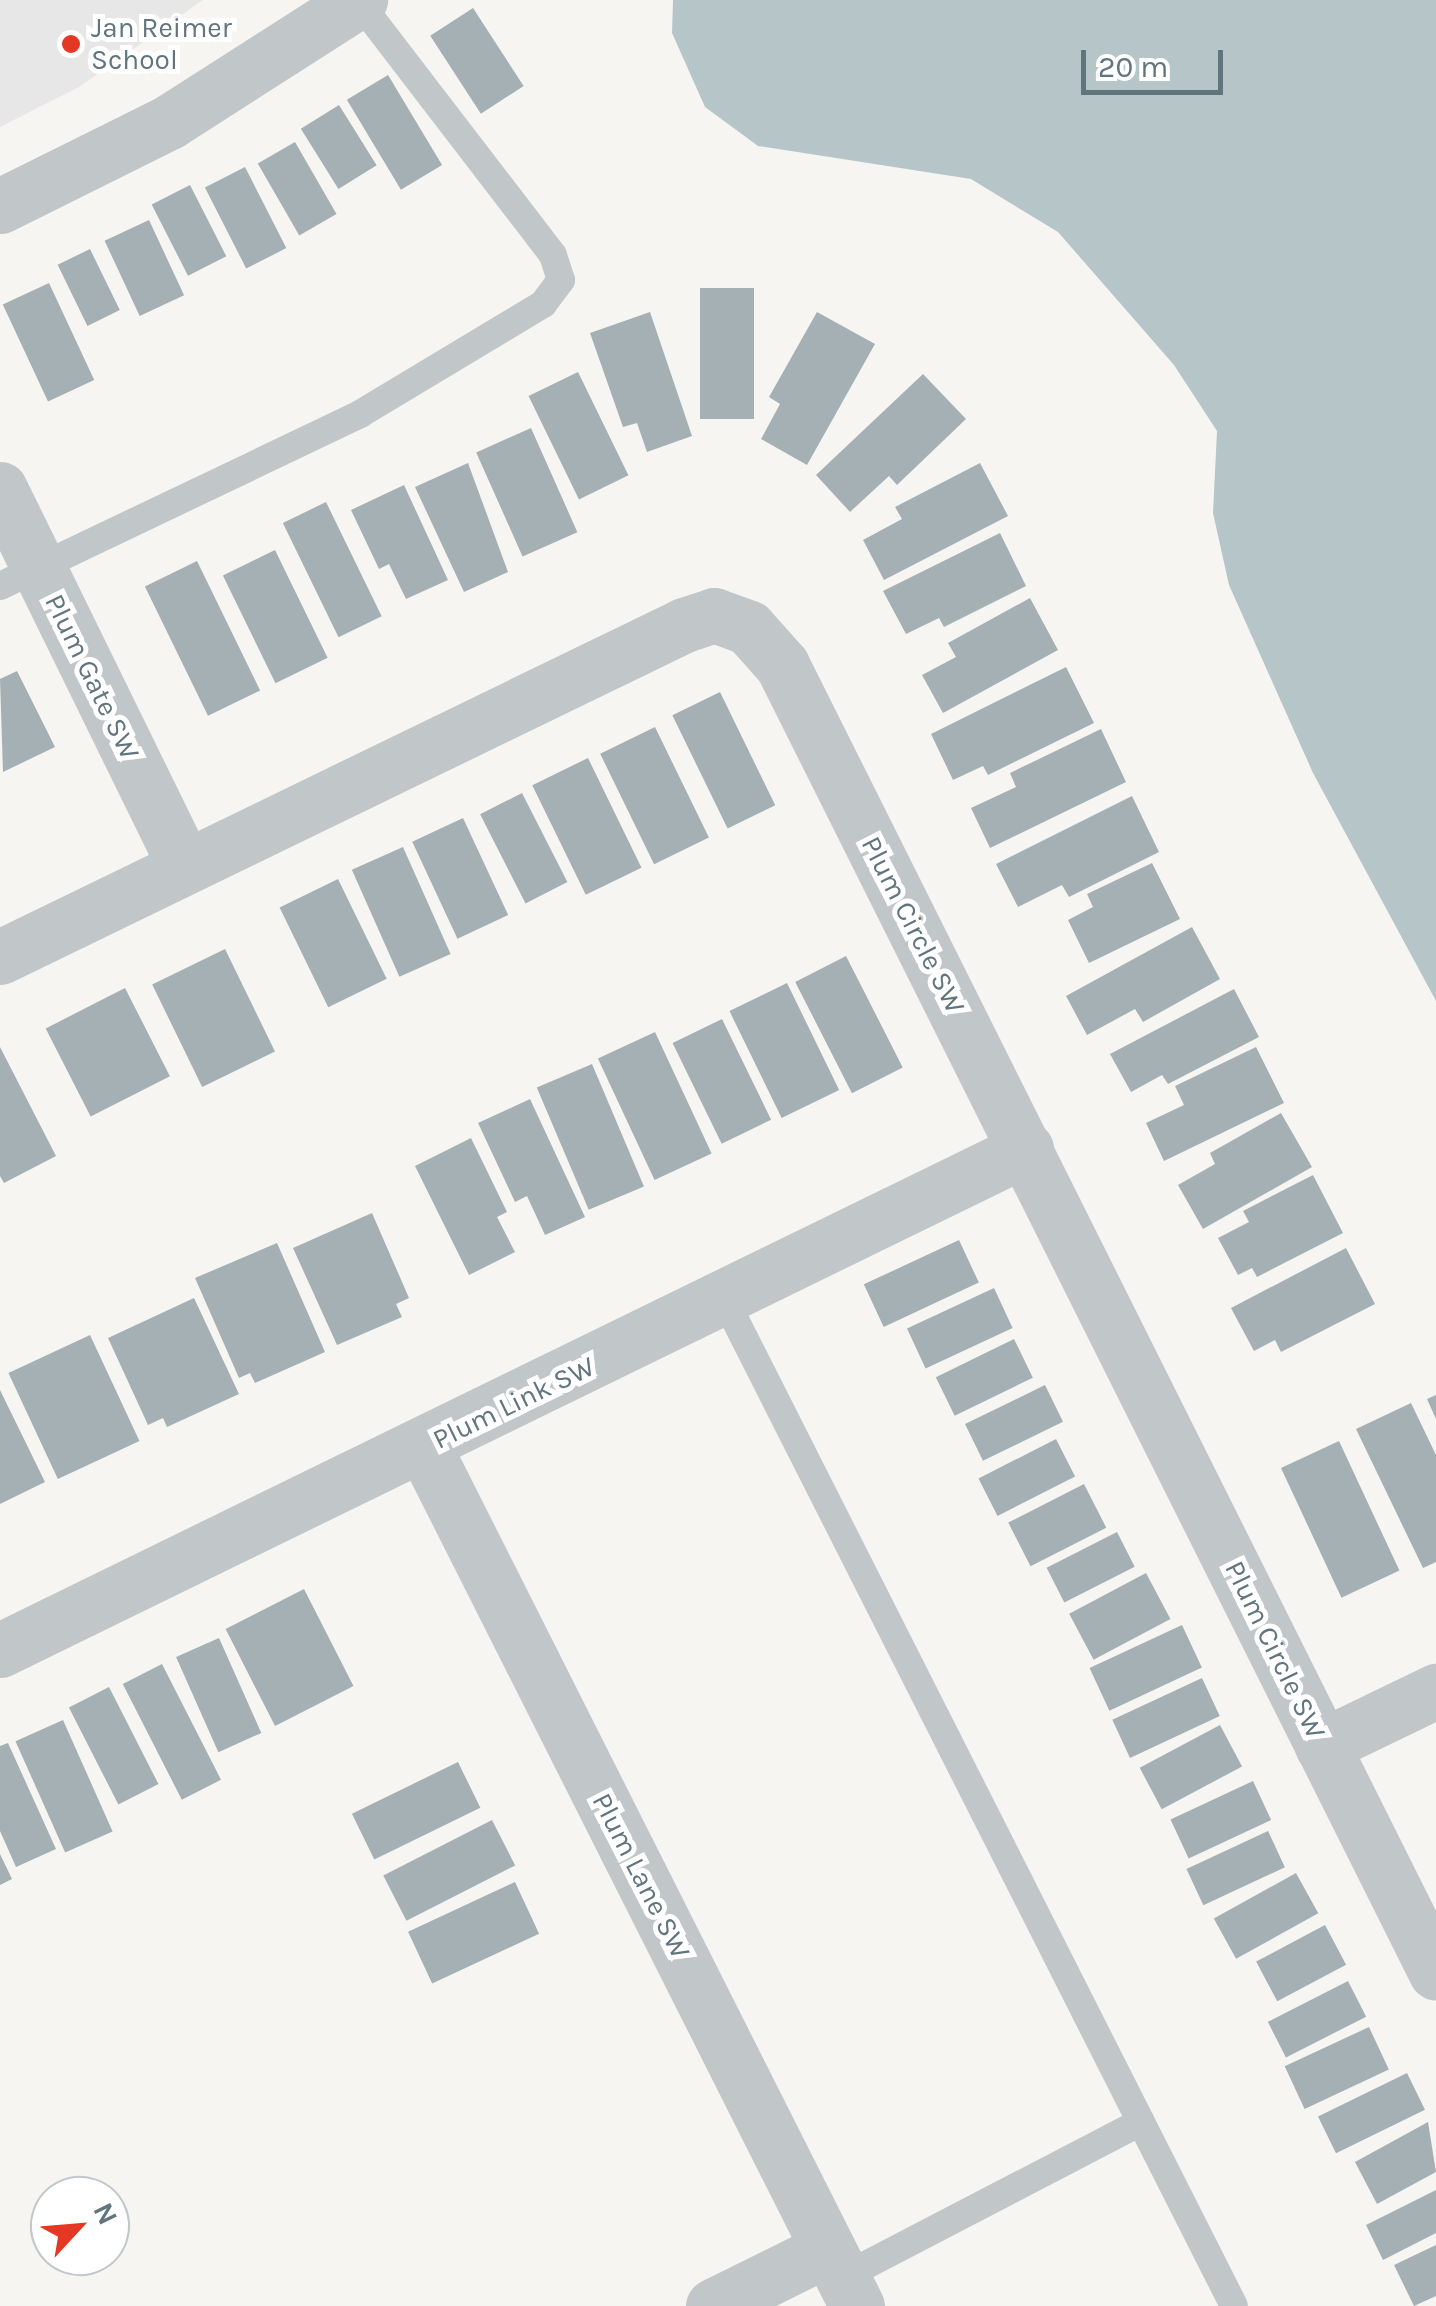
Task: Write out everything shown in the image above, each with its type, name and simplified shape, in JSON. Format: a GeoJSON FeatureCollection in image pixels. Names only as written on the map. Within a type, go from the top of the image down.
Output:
{"type":"FeatureCollection","features":[{"type":"Feature","properties":{"kind":"street"},"geometry":{"type":"LineString","coordinates":[[0,206],[169,122],[359,1]]}},
{"type":"Feature","properties":{"kind":"street","name":"Plum Gate SW"},"geometry":{"type":"LineString","coordinates":[[0,489],[19,577],[184,866]]}},
{"type":"Feature","properties":{"kind":"street","name":"Plum Circle SW"},"geometry":{"type":"LineString","coordinates":[[0,958],[684,625],[731,617],[782,665],[1436,1974]]}},
{"type":"Feature","properties":{"kind":"street","name":"Plum Link SW"},"geometry":{"type":"LineString","coordinates":[[0,1650],[424,1447],[1026,1149]]}},
{"type":"Feature","properties":{"kind":"street","name":"Plum Lane SW"},"geometry":{"type":"LineString","coordinates":[[424,1447],[843,2277]]}},
{"type":"Feature","properties":{"kind":"street"},"geometry":{"type":"LineString","coordinates":[[1322,1746],[1436,1691]]}},
{"type":"Feature","properties":{"kind":"street"},"geometry":{"type":"LineString","coordinates":[[713,2306],[843,2277]]}},
{"type":"Feature","properties":{"kind":"lane"},"geometry":{"type":"LineString","coordinates":[[19,577],[360,414],[543,304],[561,280],[553,255],[359,1]]}},
{"type":"Feature","properties":{"kind":"lane"},"geometry":{"type":"LineString","coordinates":[[724,1300],[1234,2306]]}},
{"type":"Feature","properties":{"kind":"lane"},"geometry":{"type":"LineString","coordinates":[[843,2277],[1141,2122]]}},
{"type":"Feature","properties":{"kind":"shaded area","name":"Jan Reimer School"},"geometry":{"type":"Polygon","coordinates":[[[0,0],[203,0],[79,87],[0,127],[0,0]]]}},
{"type":"Feature","properties":{"kind":"shaded area"},"geometry":{"type":"Polygon","coordinates":[[[673,0],[1436,0],[1436,1001],[1313,773],[1229,585],[1213,513],[1217,431],[1174,365],[1058,232],[971,179],[758,146],[705,107],[672,33],[673,0]]]}},
{"type":"Feature","properties":{"kind":"building"},"geometry":{"type":"Polygon","coordinates":[[[473,8],[524,86],[481,114],[430,36],[473,8]]]}},
{"type":"Feature","properties":{"kind":"building"},"geometry":{"type":"Polygon","coordinates":[[[388,75],[442,165],[401,190],[347,100],[388,75]]]}},
{"type":"Feature","properties":{"kind":"building"},"geometry":{"type":"Polygon","coordinates":[[[339,105],[377,165],[338,189],[301,129],[339,105]]]}},
{"type":"Feature","properties":{"kind":"building"},"geometry":{"type":"Polygon","coordinates":[[[295,142],[336,214],[299,235],[258,164],[295,142]]]}},
{"type":"Feature","properties":{"kind":"building"},"geometry":{"type":"Polygon","coordinates":[[[245,167],[286,248],[246,269],[205,187],[245,167]]]}},
{"type":"Feature","properties":{"kind":"building"},"geometry":{"type":"Polygon","coordinates":[[[190,185],[226,256],[188,276],[152,205],[190,185]]]}},
{"type":"Feature","properties":{"kind":"building"},"geometry":{"type":"Polygon","coordinates":[[[149,220],[184,295],[140,316],[105,241],[149,220]]]}},
{"type":"Feature","properties":{"kind":"building"},"geometry":{"type":"Polygon","coordinates":[[[90,249],[120,310],[87,326],[58,265],[90,249]]]}},
{"type":"Feature","properties":{"kind":"building"},"geometry":{"type":"Polygon","coordinates":[[[49,283],[94,380],[48,402],[3,305],[49,283]]]}},
{"type":"Feature","properties":{"kind":"building"},"geometry":{"type":"Polygon","coordinates":[[[700,288],[754,288],[754,419],[700,419],[700,288]]]}},
{"type":"Feature","properties":{"kind":"building"},"geometry":{"type":"Polygon","coordinates":[[[650,312],[692,436],[647,452],[637,423],[623,427],[590,333],[650,312]]]}},
{"type":"Feature","properties":{"kind":"building"},"geometry":{"type":"Polygon","coordinates":[[[817,312],[875,344],[807,465],[761,439],[780,404],[769,397],[817,312]]]}},
{"type":"Feature","properties":{"kind":"building"},"geometry":{"type":"Polygon","coordinates":[[[578,372],[628,475],[579,499],[529,396],[578,372]]]}},
{"type":"Feature","properties":{"kind":"building"},"geometry":{"type":"Polygon","coordinates":[[[923,374],[966,419],[897,485],[889,476],[850,512],[816,475],[923,374]]]}},
{"type":"Feature","properties":{"kind":"building"},"geometry":{"type":"Polygon","coordinates":[[[531,428],[577,532],[523,557],[476,452],[531,428]]]}},
{"type":"Feature","properties":{"kind":"building"},"geometry":{"type":"Polygon","coordinates":[[[468,463],[508,572],[464,592],[415,487],[468,463]]]}},
{"type":"Feature","properties":{"kind":"building"},"geometry":{"type":"Polygon","coordinates":[[[980,463],[1008,516],[884,580],[863,540],[902,519],[895,507],[980,463]]]}},
{"type":"Feature","properties":{"kind":"building"},"geometry":{"type":"Polygon","coordinates":[[[404,485],[448,580],[406,599],[389,564],[379,569],[351,510],[404,485]]]}},
{"type":"Feature","properties":{"kind":"building"},"geometry":{"type":"Polygon","coordinates":[[[326,502],[382,616],[339,637],[283,523],[326,502]]]}},
{"type":"Feature","properties":{"kind":"building"},"geometry":{"type":"Polygon","coordinates":[[[1000,533],[1026,586],[944,627],[939,618],[906,634],[883,591],[1000,533]]]}},
{"type":"Feature","properties":{"kind":"building"},"geometry":{"type":"Polygon","coordinates":[[[275,550],[328,658],[275,683],[223,575],[275,550]]]}},
{"type":"Feature","properties":{"kind":"building"},"geometry":{"type":"Polygon","coordinates":[[[197,561],[260,690],[208,716],[145,586],[197,561]]]}},
{"type":"Feature","properties":{"kind":"building"},"geometry":{"type":"Polygon","coordinates":[[[1030,598],[1058,650],[943,713],[922,675],[956,657],[948,643],[1030,598]]]}},
{"type":"Feature","properties":{"kind":"building"},"geometry":{"type":"Polygon","coordinates":[[[1066,667],[1094,723],[988,775],[983,766],[953,780],[931,734],[1066,667]]]}},
{"type":"Feature","properties":{"kind":"building"},"geometry":{"type":"Polygon","coordinates":[[[17,671],[55,747],[3,772],[0,679],[17,671]]]}},
{"type":"Feature","properties":{"kind":"building"},"geometry":{"type":"Polygon","coordinates":[[[720,692],[775,805],[728,828],[672,715],[720,692]]]}},
{"type":"Feature","properties":{"kind":"building"},"geometry":{"type":"Polygon","coordinates":[[[655,727],[709,838],[654,864],[600,754],[655,727]]]}},
{"type":"Feature","properties":{"kind":"building"},"geometry":{"type":"Polygon","coordinates":[[[1101,729],[1126,782],[990,848],[971,808],[1016,787],[1010,773],[1101,729]]]}},
{"type":"Feature","properties":{"kind":"building"},"geometry":{"type":"Polygon","coordinates":[[[588,758],[641,868],[586,895],[532,785],[588,758]]]}},
{"type":"Feature","properties":{"kind":"building"},"geometry":{"type":"Polygon","coordinates":[[[522,793],[567,882],[526,903],[480,814],[522,793]]]}},
{"type":"Feature","properties":{"kind":"building"},"geometry":{"type":"Polygon","coordinates":[[[1132,796],[1159,852],[1069,897],[1062,885],[1018,907],[996,864],[1132,796]]]}},
{"type":"Feature","properties":{"kind":"building"},"geometry":{"type":"Polygon","coordinates":[[[463,818],[508,915],[457,939],[412,842],[463,818]]]}},
{"type":"Feature","properties":{"kind":"building"},"geometry":{"type":"Polygon","coordinates":[[[403,847],[451,954],[399,977],[352,870],[403,847]]]}},
{"type":"Feature","properties":{"kind":"building"},"geometry":{"type":"Polygon","coordinates":[[[1152,863],[1180,919],[1089,963],[1068,920],[1093,907],[1087,894],[1152,863]]]}},
{"type":"Feature","properties":{"kind":"building"},"geometry":{"type":"Polygon","coordinates":[[[338,879],[387,979],[328,1007],[280,907],[338,879]]]}},
{"type":"Feature","properties":{"kind":"building"},"geometry":{"type":"Polygon","coordinates":[[[1192,927],[1220,979],[1143,1022],[1135,1009],[1087,1035],[1066,996],[1192,927]]]}},
{"type":"Feature","properties":{"kind":"building"},"geometry":{"type":"Polygon","coordinates":[[[225,949],[275,1051],[202,1087],[152,985],[225,949]]]}},
{"type":"Feature","properties":{"kind":"building"},"geometry":{"type":"Polygon","coordinates":[[[846,956],[903,1067],[852,1093],[795,982],[846,956]]]}},
{"type":"Feature","properties":{"kind":"building"},"geometry":{"type":"Polygon","coordinates":[[[787,983],[839,1090],[782,1118],[729,1011],[787,983]]]}},
{"type":"Feature","properties":{"kind":"building"},"geometry":{"type":"Polygon","coordinates":[[[125,988],[170,1076],[91,1117],[46,1028],[125,988]]]}},
{"type":"Feature","properties":{"kind":"building"},"geometry":{"type":"Polygon","coordinates":[[[1234,989],[1259,1037],[1168,1084],[1162,1075],[1131,1092],[1110,1054],[1234,989]]]}},
{"type":"Feature","properties":{"kind":"building"},"geometry":{"type":"Polygon","coordinates":[[[722,1019],[771,1120],[722,1144],[673,1043],[722,1019]]]}},
{"type":"Feature","properties":{"kind":"building"},"geometry":{"type":"Polygon","coordinates":[[[655,1032],[712,1153],[655,1180],[598,1059],[655,1032]]]}},
{"type":"Feature","properties":{"kind":"building"},"geometry":{"type":"Polygon","coordinates":[[[0,1047],[56,1156],[4,1183],[0,1176],[0,1047]]]}},
{"type":"Feature","properties":{"kind":"building"},"geometry":{"type":"Polygon","coordinates":[[[1256,1047],[1284,1103],[1164,1161],[1146,1123],[1184,1105],[1175,1086],[1256,1047]]]}},
{"type":"Feature","properties":{"kind":"building"},"geometry":{"type":"Polygon","coordinates":[[[592,1064],[644,1186],[589,1210],[537,1087],[592,1064]]]}},
{"type":"Feature","properties":{"kind":"building"},"geometry":{"type":"Polygon","coordinates":[[[530,1099],[585,1217],[545,1235],[527,1196],[515,1202],[478,1123],[530,1099]]]}},
{"type":"Feature","properties":{"kind":"building"},"geometry":{"type":"Polygon","coordinates":[[[1281,1113],[1312,1167],[1203,1229],[1178,1185],[1215,1164],[1210,1153],[1281,1113]]]}},
{"type":"Feature","properties":{"kind":"building"},"geometry":{"type":"Polygon","coordinates":[[[471,1138],[507,1212],[497,1217],[515,1252],[469,1275],[415,1166],[471,1138]]]}},
{"type":"Feature","properties":{"kind":"building"},"geometry":{"type":"Polygon","coordinates":[[[1313,1175],[1343,1233],[1257,1277],[1252,1268],[1238,1275],[1218,1238],[1249,1222],[1243,1211],[1313,1175]]]}},
{"type":"Feature","properties":{"kind":"building"},"geometry":{"type":"Polygon","coordinates":[[[372,1213],[409,1298],[396,1304],[402,1317],[337,1345],[293,1248],[372,1213]]]}},
{"type":"Feature","properties":{"kind":"building"},"geometry":{"type":"Polygon","coordinates":[[[959,1240],[979,1283],[884,1327],[864,1284],[959,1240]]]}},
{"type":"Feature","properties":{"kind":"building"},"geometry":{"type":"Polygon","coordinates":[[[277,1243],[325,1352],[255,1383],[250,1373],[239,1378],[195,1278],[277,1243]]]}},
{"type":"Feature","properties":{"kind":"building"},"geometry":{"type":"Polygon","coordinates":[[[1346,1248],[1375,1304],[1281,1352],[1275,1340],[1254,1351],[1231,1308],[1346,1248]]]}},
{"type":"Feature","properties":{"kind":"building"},"geometry":{"type":"Polygon","coordinates":[[[994,1288],[1013,1328],[926,1368],[907,1329],[994,1288]]]}},
{"type":"Feature","properties":{"kind":"building"},"geometry":{"type":"Polygon","coordinates":[[[194,1298],[239,1394],[167,1427],[163,1418],[148,1425],[108,1338],[194,1298]]]}},
{"type":"Feature","properties":{"kind":"building"},"geometry":{"type":"Polygon","coordinates":[[[90,1335],[139,1441],[58,1479],[8,1373],[90,1335]]]}},
{"type":"Feature","properties":{"kind":"building"},"geometry":{"type":"Polygon","coordinates":[[[1014,1339],[1033,1378],[955,1416],[936,1377],[1014,1339]]]}},
{"type":"Feature","properties":{"kind":"building"},"geometry":{"type":"Polygon","coordinates":[[[1045,1385],[1063,1422],[983,1461],[965,1424],[1045,1385]]]}},
{"type":"Feature","properties":{"kind":"building"},"geometry":{"type":"Polygon","coordinates":[[[0,1390],[45,1482],[0,1504],[0,1390]]]}},
{"type":"Feature","properties":{"kind":"building"},"geometry":{"type":"Polygon","coordinates":[[[1436,1395],[1436,1419],[1427,1399],[1436,1395]]]}},
{"type":"Feature","properties":{"kind":"building"},"geometry":{"type":"Polygon","coordinates":[[[1411,1403],[1436,1455],[1436,1562],[1423,1568],[1356,1429],[1411,1403]]]}},
{"type":"Feature","properties":{"kind":"building"},"geometry":{"type":"Polygon","coordinates":[[[1056,1439],[1075,1476],[998,1516],[978,1478],[1056,1439]]]}},
{"type":"Feature","properties":{"kind":"building"},"geometry":{"type":"Polygon","coordinates":[[[1339,1441],[1399,1571],[1341,1598],[1281,1468],[1339,1441]]]}},
{"type":"Feature","properties":{"kind":"building"},"geometry":{"type":"Polygon","coordinates":[[[1084,1484],[1106,1528],[1031,1566],[1008,1523],[1084,1484]]]}},
{"type":"Feature","properties":{"kind":"building"},"geometry":{"type":"Polygon","coordinates":[[[1117,1532],[1135,1567],[1064,1603],[1047,1568],[1117,1532]]]}},
{"type":"Feature","properties":{"kind":"building"},"geometry":{"type":"Polygon","coordinates":[[[1146,1573],[1170,1619],[1094,1660],[1069,1614],[1146,1573]]]}},
{"type":"Feature","properties":{"kind":"building"},"geometry":{"type":"Polygon","coordinates":[[[304,1589],[353,1686],[275,1726],[226,1629],[304,1589]]]}},
{"type":"Feature","properties":{"kind":"building"},"geometry":{"type":"Polygon","coordinates":[[[1182,1625],[1202,1668],[1109,1711],[1090,1668],[1182,1625]]]}},
{"type":"Feature","properties":{"kind":"building"},"geometry":{"type":"Polygon","coordinates":[[[219,1638],[261,1733],[218,1752],[176,1657],[219,1638]]]}},
{"type":"Feature","properties":{"kind":"building"},"geometry":{"type":"Polygon","coordinates":[[[162,1664],[221,1780],[182,1800],[123,1684],[162,1664]]]}},
{"type":"Feature","properties":{"kind":"building"},"geometry":{"type":"Polygon","coordinates":[[[1202,1678],[1220,1716],[1130,1758],[1112,1720],[1202,1678]]]}},
{"type":"Feature","properties":{"kind":"building"},"geometry":{"type":"Polygon","coordinates":[[[109,1687],[158,1784],[118,1805],[69,1707],[109,1687]]]}},
{"type":"Feature","properties":{"kind":"building"},"geometry":{"type":"Polygon","coordinates":[[[63,1720],[113,1831],[65,1853],[15,1741],[63,1720]]]}},
{"type":"Feature","properties":{"kind":"building"},"geometry":{"type":"Polygon","coordinates":[[[1220,1725],[1242,1766],[1162,1809],[1140,1768],[1220,1725]]]}},
{"type":"Feature","properties":{"kind":"building"},"geometry":{"type":"Polygon","coordinates":[[[8,1743],[56,1849],[16,1867],[0,1831],[0,1746],[8,1743]]]}},
{"type":"Feature","properties":{"kind":"building"},"geometry":{"type":"Polygon","coordinates":[[[458,1762],[480,1808],[374,1860],[352,1814],[458,1762]]]}},
{"type":"Feature","properties":{"kind":"building"},"geometry":{"type":"Polygon","coordinates":[[[1253,1781],[1271,1820],[1189,1858],[1171,1819],[1253,1781]]]}},
{"type":"Feature","properties":{"kind":"building"},"geometry":{"type":"Polygon","coordinates":[[[492,1820],[515,1865],[406,1921],[383,1875],[492,1820]]]}},
{"type":"Feature","properties":{"kind":"building"},"geometry":{"type":"Polygon","coordinates":[[[1268,1831],[1285,1867],[1203,1905],[1186,1869],[1268,1831]]]}},
{"type":"Feature","properties":{"kind":"building"},"geometry":{"type":"Polygon","coordinates":[[[0,1854],[12,1879],[0,1885],[0,1854]]]}},
{"type":"Feature","properties":{"kind":"building"},"geometry":{"type":"Polygon","coordinates":[[[1296,1873],[1318,1913],[1236,1959],[1214,1919],[1296,1873]]]}},
{"type":"Feature","properties":{"kind":"building"},"geometry":{"type":"Polygon","coordinates":[[[515,1882],[539,1934],[432,1984],[408,1932],[515,1882]]]}},
{"type":"Feature","properties":{"kind":"building"},"geometry":{"type":"Polygon","coordinates":[[[1325,1925],[1346,1965],[1277,2001],[1256,1962],[1325,1925]]]}},
{"type":"Feature","properties":{"kind":"building"},"geometry":{"type":"Polygon","coordinates":[[[1348,1981],[1366,2017],[1286,2057],[1268,2022],[1348,1981]]]}},
{"type":"Feature","properties":{"kind":"building"},"geometry":{"type":"Polygon","coordinates":[[[1369,2027],[1389,2070],[1305,2109],[1285,2066],[1369,2027]]]}},
{"type":"Feature","properties":{"kind":"building"},"geometry":{"type":"Polygon","coordinates":[[[1407,2073],[1425,2110],[1336,2153],[1318,2116],[1407,2073]]]}},
{"type":"Feature","properties":{"kind":"building"},"geometry":{"type":"Polygon","coordinates":[[[1428,2122],[1436,2172],[1377,2204],[1355,2162],[1428,2122]]]}},
{"type":"Feature","properties":{"kind":"building"},"geometry":{"type":"Polygon","coordinates":[[[1436,2190],[1436,2233],[1383,2260],[1366,2225],[1436,2190]]]}},
{"type":"Feature","properties":{"kind":"building"},"geometry":{"type":"Polygon","coordinates":[[[1436,2245],[1436,2296],[1414,2306],[1394,2265],[1436,2245]]]}},
{"type":"Feature","properties":{"kind":"place","name":"Jan Reimer School"},"geometry":{"type":"Point","coordinates":[71,44]}}]}
